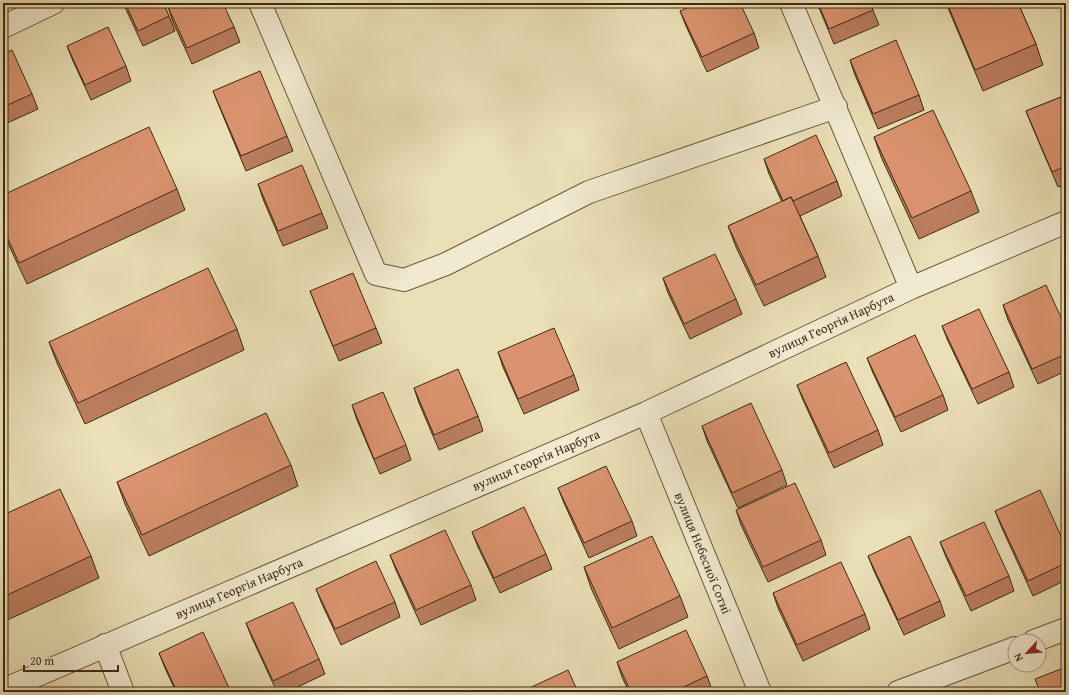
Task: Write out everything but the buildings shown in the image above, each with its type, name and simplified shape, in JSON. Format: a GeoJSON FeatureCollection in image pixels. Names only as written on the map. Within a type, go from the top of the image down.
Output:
{"type":"FeatureCollection","features":[{"type":"Feature","properties":{"kind":"street"},"geometry":{"type":"LineString","coordinates":[[3,27],[53,3]]}},
{"type":"Feature","properties":{"kind":"street"},"geometry":{"type":"LineString","coordinates":[[260,3],[376,274],[404,280],[446,264],[589,192],[836,108]]}},
{"type":"Feature","properties":{"kind":"street"},"geometry":{"type":"LineString","coordinates":[[791,3],[911,288]]}},
{"type":"Feature","properties":{"kind":"street","name":"вулиця Георгія Нарбута"},"geometry":{"type":"LineString","coordinates":[[3,690],[646,413],[911,288],[1066,222]]}},
{"type":"Feature","properties":{"kind":"street","name":"вулиця Небесної Сотні"},"geometry":{"type":"LineString","coordinates":[[646,413],[760,692]]}},
{"type":"Feature","properties":{"kind":"street"},"geometry":{"type":"LineString","coordinates":[[1047,636],[1066,629]]}},
{"type":"Feature","properties":{"kind":"street"},"geometry":{"type":"LineString","coordinates":[[105,646],[123,692]]}},
{"type":"Feature","properties":{"kind":"street"},"geometry":{"type":"LineString","coordinates":[[898,692],[1007,651]]}}]}
